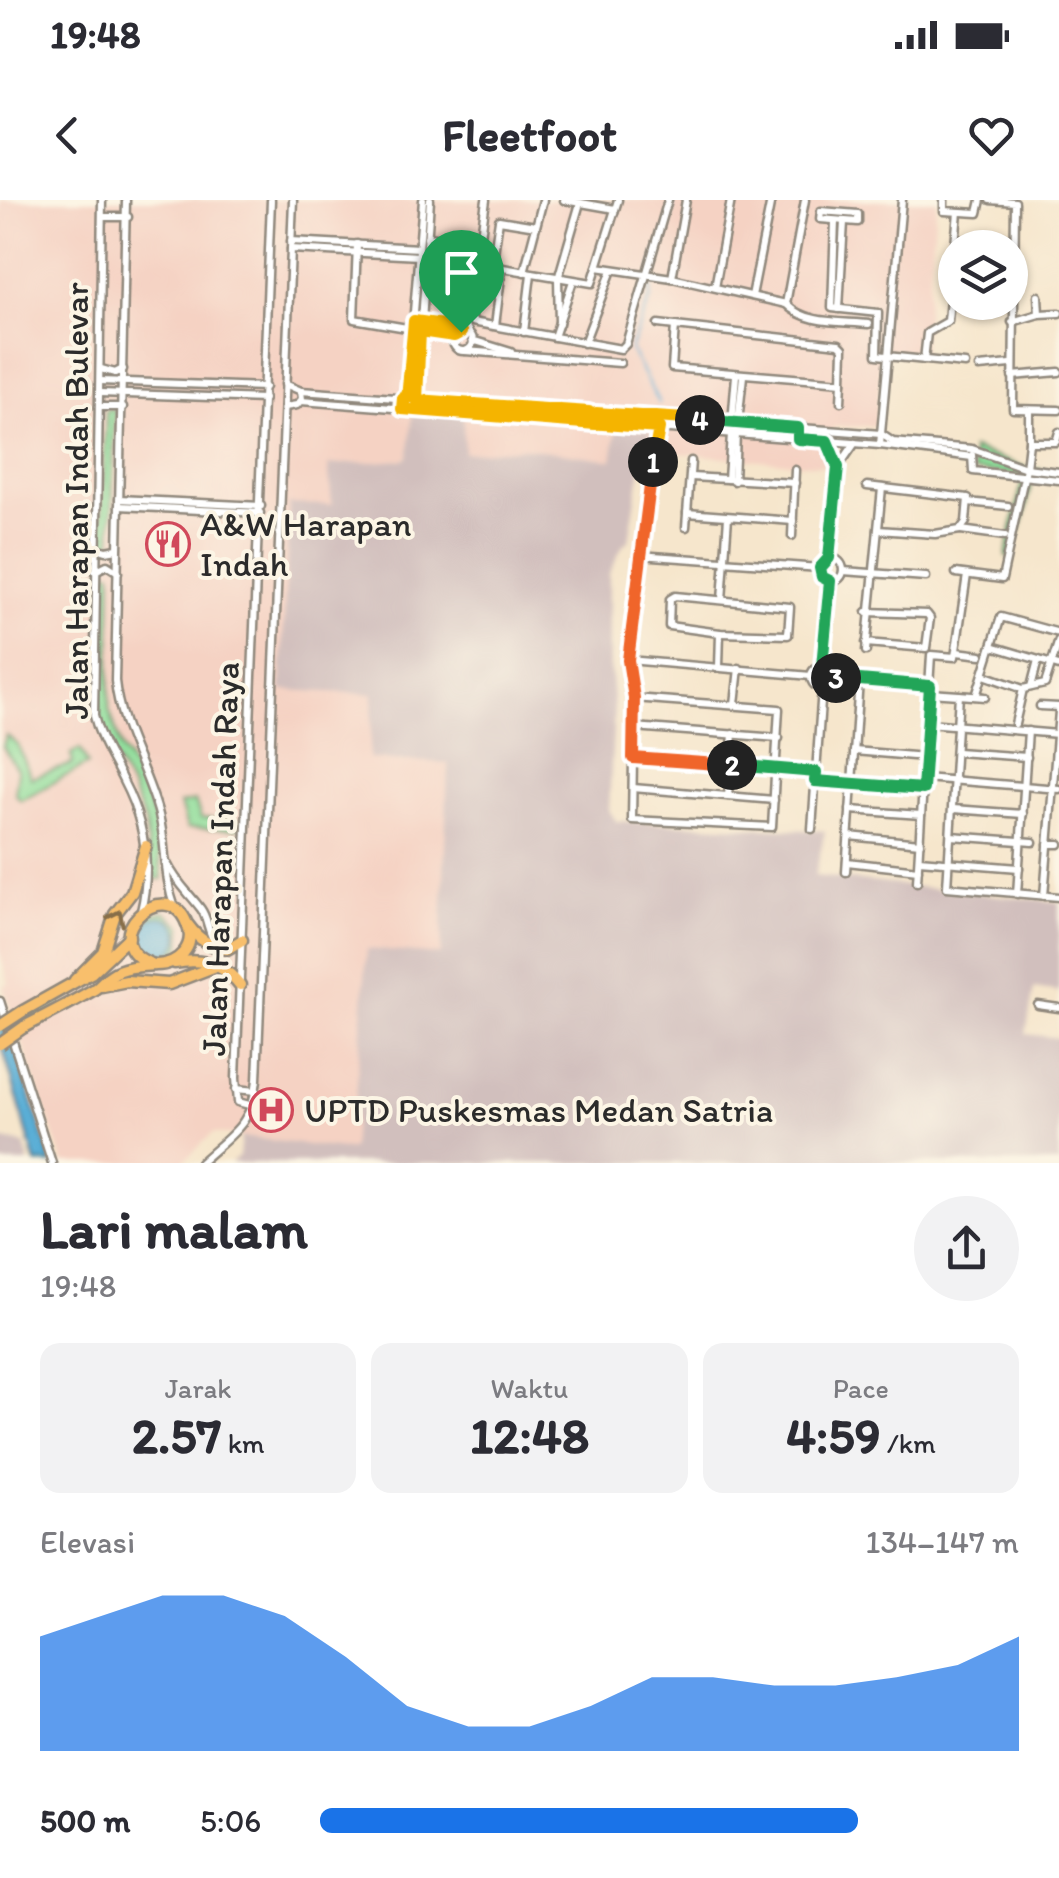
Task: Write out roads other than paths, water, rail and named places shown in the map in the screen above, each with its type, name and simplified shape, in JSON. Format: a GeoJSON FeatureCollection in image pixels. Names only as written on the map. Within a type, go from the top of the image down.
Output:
{"type":"FeatureCollection","features":[{"type":"Feature","properties":{"kind":"highway"},"geometry":{"type":"LineString","coordinates":[[76,980],[103,952],[114,914],[132,892],[146,846]]}},
{"type":"Feature","properties":{"kind":"highway"},"geometry":{"type":"LineString","coordinates":[[0,1026],[109,959],[129,937],[132,922],[141,911],[158,905],[175,910],[204,943],[224,949],[242,940]]}},
{"type":"Feature","properties":{"kind":"highway"},"geometry":{"type":"LineString","coordinates":[[171,963],[180,958],[189,943],[188,925]]}},
{"type":"Feature","properties":{"kind":"highway"},"geometry":{"type":"LineString","coordinates":[[129,937],[137,956],[154,965]]}},
{"type":"Feature","properties":{"kind":"highway"},"geometry":{"type":"LineString","coordinates":[[98,987],[121,970],[190,960],[216,966],[240,986]]}},
{"type":"Feature","properties":{"kind":"highway"},"geometry":{"type":"LineString","coordinates":[[0,1044],[98,987],[127,980],[169,984],[216,966]]}},
{"type":"Feature","properties":{"kind":"street","name":"Jalan Harapan Indah Bulevar"},"geometry":{"type":"LineString","coordinates":[[102,200],[106,217],[94,546],[94,716],[99,738],[135,804],[146,846],[146,888],[141,911]]}},
{"type":"Feature","properties":{"kind":"street","name":"Jalan Harapan Indah Bulevar"},"geometry":{"type":"LineString","coordinates":[[126,200],[117,701],[123,726],[158,811],[165,880],[175,910]]}},
{"type":"Feature","properties":{"kind":"street","name":"Jalan Harapan Indah Raya"},"geometry":{"type":"LineString","coordinates":[[271,200],[236,1089],[256,1091],[293,200]]}},
{"type":"Feature","properties":{"kind":"street"},"geometry":{"type":"LineString","coordinates":[[422,252],[427,236],[426,200]]}},
{"type":"Feature","properties":{"kind":"street"},"geometry":{"type":"LineString","coordinates":[[402,409],[417,321],[426,200]]}},
{"type":"Feature","properties":{"kind":"street"},"geometry":{"type":"LineString","coordinates":[[427,236],[480,243],[486,200]]}},
{"type":"Feature","properties":{"kind":"street"},"geometry":{"type":"LineString","coordinates":[[524,332],[527,273],[543,200]]}},
{"type":"Feature","properties":{"kind":"street"},"geometry":{"type":"LineString","coordinates":[[564,200],[615,210]]}},
{"type":"Feature","properties":{"kind":"street"},"geometry":{"type":"LineString","coordinates":[[592,284],[618,200]]}},
{"type":"Feature","properties":{"kind":"street"},"geometry":{"type":"LineString","coordinates":[[472,264],[471,320],[624,347],[649,276],[668,200]]}},
{"type":"Feature","properties":{"kind":"street"},"geometry":{"type":"LineString","coordinates":[[672,278],[686,200]]}},
{"type":"Feature","properties":{"kind":"street"},"geometry":{"type":"LineString","coordinates":[[716,287],[731,200]]}},
{"type":"Feature","properties":{"kind":"street"},"geometry":{"type":"LineString","coordinates":[[752,296],[771,200]]}},
{"type":"Feature","properties":{"kind":"street"},"geometry":{"type":"LineString","coordinates":[[786,304],[805,200]]}},
{"type":"Feature","properties":{"kind":"street"},"geometry":{"type":"LineString","coordinates":[[880,445],[902,200]]}},
{"type":"Feature","properties":{"kind":"street"},"geometry":{"type":"LineString","coordinates":[[944,200],[944,211],[958,212],[980,212],[981,200]]}},
{"type":"Feature","properties":{"kind":"street"},"geometry":{"type":"LineString","coordinates":[[990,200],[1014,202],[1013,409],[1059,410]]}},
{"type":"Feature","properties":{"kind":"street"},"geometry":{"type":"LineString","coordinates":[[559,324],[558,279],[580,203]]}},
{"type":"Feature","properties":{"kind":"street"},"geometry":{"type":"LineString","coordinates":[[820,212],[859,215],[857,223],[839,221],[820,219],[820,212]]}},
{"type":"Feature","properties":{"kind":"street"},"geometry":{"type":"LineString","coordinates":[[924,360],[927,333],[948,322],[958,212]]}},
{"type":"Feature","properties":{"kind":"street"},"geometry":{"type":"LineString","coordinates":[[106,217],[124,217]]}},
{"type":"Feature","properties":{"kind":"street"},"geometry":{"type":"LineString","coordinates":[[492,267],[499,220],[536,226]]}},
{"type":"Feature","properties":{"kind":"street"},"geometry":{"type":"LineString","coordinates":[[839,221],[831,307],[878,313],[876,352],[889,357],[964,364]]}},
{"type":"Feature","properties":{"kind":"street"},"geometry":{"type":"LineString","coordinates":[[291,245],[422,252]]}},
{"type":"Feature","properties":{"kind":"street"},"geometry":{"type":"LineString","coordinates":[[357,248],[353,318],[413,329],[468,333],[472,340],[466,351]]}},
{"type":"Feature","properties":{"kind":"street"},"geometry":{"type":"LineString","coordinates":[[461,261],[604,287]]}},
{"type":"Feature","properties":{"kind":"street"},"geometry":{"type":"LineString","coordinates":[[597,267],[716,287],[786,304],[807,318],[869,324]]}},
{"type":"Feature","properties":{"kind":"street"},"geometry":{"type":"LineString","coordinates":[[495,326],[502,269]]}},
{"type":"Feature","properties":{"kind":"street"},"geometry":{"type":"LineString","coordinates":[[584,342],[612,270]]}},
{"type":"Feature","properties":{"kind":"street"},"geometry":{"type":"LineString","coordinates":[[554,336],[573,281]]}},
{"type":"Feature","properties":{"kind":"street"},"geometry":{"type":"LineString","coordinates":[[1038,296],[1039,314]]}},
{"type":"Feature","properties":{"kind":"street"},"geometry":{"type":"LineString","coordinates":[[1012,322],[1059,313]]}},
{"type":"Feature","properties":{"kind":"street"},"geometry":{"type":"LineString","coordinates":[[417,321],[413,329],[417,400]]}},
{"type":"Feature","properties":{"kind":"street"},"geometry":{"type":"LineString","coordinates":[[417,321],[452,326],[458,334],[455,348],[466,351],[620,363]]}},
{"type":"Feature","properties":{"kind":"street"},"geometry":{"type":"LineString","coordinates":[[658,324],[839,344],[843,348],[841,402]]}},
{"type":"Feature","properties":{"kind":"street"},"geometry":{"type":"LineString","coordinates":[[672,368],[675,326]]}},
{"type":"Feature","properties":{"kind":"street"},"geometry":{"type":"LineString","coordinates":[[472,340],[512,352]]}},
{"type":"Feature","properties":{"kind":"street"},"geometry":{"type":"LineString","coordinates":[[980,367],[1012,364]]}},
{"type":"Feature","properties":{"kind":"street"},"geometry":{"type":"LineString","coordinates":[[658,367],[842,382]]}},
{"type":"Feature","properties":{"kind":"street"},"geometry":{"type":"LineString","coordinates":[[100,369],[115,373],[124,369]]}},
{"type":"Feature","properties":{"kind":"street"},"geometry":{"type":"LineString","coordinates":[[1012,376],[1059,372]]}},
{"type":"Feature","properties":{"kind":"street"},"geometry":{"type":"LineString","coordinates":[[735,423],[740,376]]}},
{"type":"Feature","properties":{"kind":"street"},"geometry":{"type":"LineString","coordinates":[[100,382],[265,387]]}},
{"type":"Feature","properties":{"kind":"street"},"geometry":{"type":"LineString","coordinates":[[285,384],[301,391],[881,434],[893,442],[972,453],[1059,480]]}},
{"type":"Feature","properties":{"kind":"street"},"geometry":{"type":"LineString","coordinates":[[284,406],[298,405],[301,391]]}},
{"type":"Feature","properties":{"kind":"street"},"geometry":{"type":"LineString","coordinates":[[100,394],[264,399]]}},
{"type":"Feature","properties":{"kind":"street"},"geometry":{"type":"LineString","coordinates":[[301,401],[972,453]]}},
{"type":"Feature","properties":{"kind":"street"},"geometry":{"type":"LineString","coordinates":[[99,407],[123,407]]}},
{"type":"Feature","properties":{"kind":"street"},"geometry":{"type":"LineString","coordinates":[[956,573],[1002,578],[1025,472],[1029,410]]}},
{"type":"Feature","properties":{"kind":"street"},"geometry":{"type":"LineString","coordinates":[[593,412],[593,423]]}},
{"type":"Feature","properties":{"kind":"street"},"geometry":{"type":"LineString","coordinates":[[634,698],[779,709],[770,828],[634,821],[634,698],[628,660],[639,554],[659,428]]}},
{"type":"Feature","properties":{"kind":"street"},"geometry":{"type":"LineString","coordinates":[[795,428],[795,438]]}},
{"type":"Feature","properties":{"kind":"street"},"geometry":{"type":"LineString","coordinates":[[1028,442],[1055,442],[1059,432]]}},
{"type":"Feature","properties":{"kind":"street"},"geometry":{"type":"LineString","coordinates":[[731,480],[734,434]]}},
{"type":"Feature","properties":{"kind":"street"},"geometry":{"type":"LineString","coordinates":[[820,568],[829,558],[838,467],[827,441]]}},
{"type":"Feature","properties":{"kind":"street"},"geometry":{"type":"LineString","coordinates":[[838,467],[855,443]]}},
{"type":"Feature","properties":{"kind":"street"},"geometry":{"type":"LineString","coordinates":[[972,453],[973,471],[1059,472]]}},
{"type":"Feature","properties":{"kind":"street"},"geometry":{"type":"LineString","coordinates":[[686,528],[691,461]]}},
{"type":"Feature","properties":{"kind":"street"},"geometry":{"type":"LineString","coordinates":[[792,536],[795,470]]}},
{"type":"Feature","properties":{"kind":"street"},"geometry":{"type":"LineString","coordinates":[[691,477],[795,483]]}},
{"type":"Feature","properties":{"kind":"street"},"geometry":{"type":"LineString","coordinates":[[867,486],[966,495],[966,522],[960,530]]}},
{"type":"Feature","properties":{"kind":"street"},"geometry":{"type":"LineString","coordinates":[[867,612],[927,614],[930,618],[926,648],[866,647],[867,612],[882,488]]}},
{"type":"Feature","properties":{"kind":"street"},"geometry":{"type":"LineString","coordinates":[[119,502],[260,510]]}},
{"type":"Feature","properties":{"kind":"street"},"geometry":{"type":"LineString","coordinates":[[968,502],[1008,506]]}},
{"type":"Feature","properties":{"kind":"street"},"geometry":{"type":"LineString","coordinates":[[687,513],[793,521]]}},
{"type":"Feature","properties":{"kind":"street"},"geometry":{"type":"LineString","coordinates":[[722,600],[728,517]]}},
{"type":"Feature","properties":{"kind":"street"},"geometry":{"type":"LineString","coordinates":[[878,530],[935,534],[960,530],[1005,536]]}},
{"type":"Feature","properties":{"kind":"street"},"geometry":{"type":"LineString","coordinates":[[94,546],[106,552],[118,548]]}},
{"type":"Feature","properties":{"kind":"street"},"geometry":{"type":"LineString","coordinates":[[639,554],[820,568]]}},
{"type":"Feature","properties":{"kind":"street"},"geometry":{"type":"LineString","coordinates":[[829,558],[838,560],[843,571]]}},
{"type":"Feature","properties":{"kind":"street"},"geometry":{"type":"LineString","coordinates":[[94,572],[107,565],[118,572]]}},
{"type":"Feature","properties":{"kind":"street"},"geometry":{"type":"LineString","coordinates":[[820,568],[822,577],[830,581],[839,578],[843,571]]}},
{"type":"Feature","properties":{"kind":"street"},"geometry":{"type":"LineString","coordinates":[[843,571],[926,578]]}},
{"type":"Feature","properties":{"kind":"street"},"geometry":{"type":"LineString","coordinates":[[917,882],[931,655],[954,658],[957,652],[966,575]]}},
{"type":"Feature","properties":{"kind":"street"},"geometry":{"type":"LineString","coordinates":[[822,666],[830,581]]}},
{"type":"Feature","properties":{"kind":"street"},"geometry":{"type":"LineString","coordinates":[[672,597],[790,609],[786,636],[720,634],[669,626],[672,597]]}},
{"type":"Feature","properties":{"kind":"street"},"geometry":{"type":"LineString","coordinates":[[977,692],[1002,617],[1059,637],[1056,665],[1046,682],[1027,688],[984,675]]}},
{"type":"Feature","properties":{"kind":"street"},"geometry":{"type":"LineString","coordinates":[[719,667],[720,634]]}},
{"type":"Feature","properties":{"kind":"street"},"geometry":{"type":"LineString","coordinates":[[992,646],[1056,665]]}},
{"type":"Feature","properties":{"kind":"street"},"geometry":{"type":"LineString","coordinates":[[957,652],[981,655]]}},
{"type":"Feature","properties":{"kind":"street"},"geometry":{"type":"LineString","coordinates":[[628,660],[811,676]]}},
{"type":"Feature","properties":{"kind":"street"},"geometry":{"type":"LineString","coordinates":[[1015,724],[1038,660]]}},
{"type":"Feature","properties":{"kind":"street"},"geometry":{"type":"LineString","coordinates":[[736,704],[739,668]]}},
{"type":"Feature","properties":{"kind":"street"},"geometry":{"type":"LineString","coordinates":[[822,688],[814,684],[811,676],[815,668],[829,668],[834,678]]}},
{"type":"Feature","properties":{"kind":"street"},"geometry":{"type":"LineString","coordinates":[[834,678],[986,697]]}},
{"type":"Feature","properties":{"kind":"street"},"geometry":{"type":"LineString","coordinates":[[822,688],[834,678]]}},
{"type":"Feature","properties":{"kind":"street"},"geometry":{"type":"LineString","coordinates":[[846,872],[859,680]]}},
{"type":"Feature","properties":{"kind":"street"},"geometry":{"type":"LineString","coordinates":[[812,830],[822,688]]}},
{"type":"Feature","properties":{"kind":"street"},"geometry":{"type":"LineString","coordinates":[[959,695],[948,888],[1059,897]]}},
{"type":"Feature","properties":{"kind":"street"},"geometry":{"type":"LineString","coordinates":[[1040,706],[1059,709],[1055,817],[1048,844],[1044,896]]}},
{"type":"Feature","properties":{"kind":"street"},"geometry":{"type":"LineString","coordinates":[[928,723],[1058,734]]}},
{"type":"Feature","properties":{"kind":"street"},"geometry":{"type":"LineString","coordinates":[[634,727],[779,738]]}},
{"type":"Feature","properties":{"kind":"street"},"geometry":{"type":"LineString","coordinates":[[1016,894],[1028,731]]}},
{"type":"Feature","properties":{"kind":"street"},"geometry":{"type":"LineString","coordinates":[[728,796],[733,734]]}},
{"type":"Feature","properties":{"kind":"street"},"geometry":{"type":"LineString","coordinates":[[854,751],[925,756]]}},
{"type":"Feature","properties":{"kind":"street"},"geometry":{"type":"LineString","coordinates":[[957,752],[1027,758]]}},
{"type":"Feature","properties":{"kind":"street"},"geometry":{"type":"LineString","coordinates":[[633,758],[776,769],[852,784],[923,789]]}},
{"type":"Feature","properties":{"kind":"street"},"geometry":{"type":"LineString","coordinates":[[924,778],[1056,789]]}},
{"type":"Feature","properties":{"kind":"street"},"geometry":{"type":"LineString","coordinates":[[633,788],[774,800]]}},
{"type":"Feature","properties":{"kind":"street"},"geometry":{"type":"LineString","coordinates":[[953,809],[1023,814]]}},
{"type":"Feature","properties":{"kind":"street"},"geometry":{"type":"LineString","coordinates":[[850,810],[921,814]]}},
{"type":"Feature","properties":{"kind":"street"},"geometry":{"type":"LineString","coordinates":[[849,836],[920,843]]}},
{"type":"Feature","properties":{"kind":"street"},"geometry":{"type":"LineString","coordinates":[[951,836],[1034,842]]}},
{"type":"Feature","properties":{"kind":"street"},"geometry":{"type":"LineString","coordinates":[[1048,844],[1059,844]]}},
{"type":"Feature","properties":{"kind":"street"},"geometry":{"type":"LineString","coordinates":[[165,858],[175,880],[203,912],[214,943],[224,949]]}},
{"type":"Feature","properties":{"kind":"street"},"geometry":{"type":"LineString","coordinates":[[918,860],[1019,868]]}},
{"type":"Feature","properties":{"kind":"street"},"geometry":{"type":"LineString","coordinates":[[847,862],[918,870]]}},
{"type":"Feature","properties":{"kind":"street"},"geometry":{"type":"LineString","coordinates":[[1046,870],[1059,871]]}},
{"type":"Feature","properties":{"kind":"street"},"geometry":{"type":"LineString","coordinates":[[0,1001],[52,1163]]}},
{"type":"Feature","properties":{"kind":"street"},"geometry":{"type":"LineString","coordinates":[[1038,1005],[1059,1008]]}},
{"type":"Feature","properties":{"kind":"street"},"geometry":{"type":"LineString","coordinates":[[236,1089],[238,1102],[253,1106]]}},
{"type":"Feature","properties":{"kind":"street"},"geometry":{"type":"LineString","coordinates":[[200,1163],[235,1135],[253,1106],[256,1091]]}},
{"type":"Feature","properties":{"kind":"water"},"geometry":{"type":"Polygon","coordinates":[[[160,917],[173,923],[179,936],[173,949],[160,955],[147,949],[141,936],[147,923],[160,917]]]}},
{"type":"Feature","properties":{"kind":"water"},"geometry":{"type":"Polygon","coordinates":[[[0,1001],[52,1163],[36,1163],[0,1038],[0,1001]]]}},
{"type":"Feature","properties":{"kind":"waterway"},"geometry":{"type":"LineString","coordinates":[[652,270],[667,236],[673,200]]}},
{"type":"Feature","properties":{"kind":"waterway"},"geometry":{"type":"LineString","coordinates":[[650,284],[651,297],[630,349],[659,403]]}},
{"type":"Feature","properties":{"kind":"place","name":"A&W Harapan Indah"},"geometry":{"type":"Point","coordinates":[168,544]}},
{"type":"Feature","properties":{"kind":"place","name":"UPTD Puskesmas Medan Satria"},"geometry":{"type":"Point","coordinates":[271,1110]}}]}
